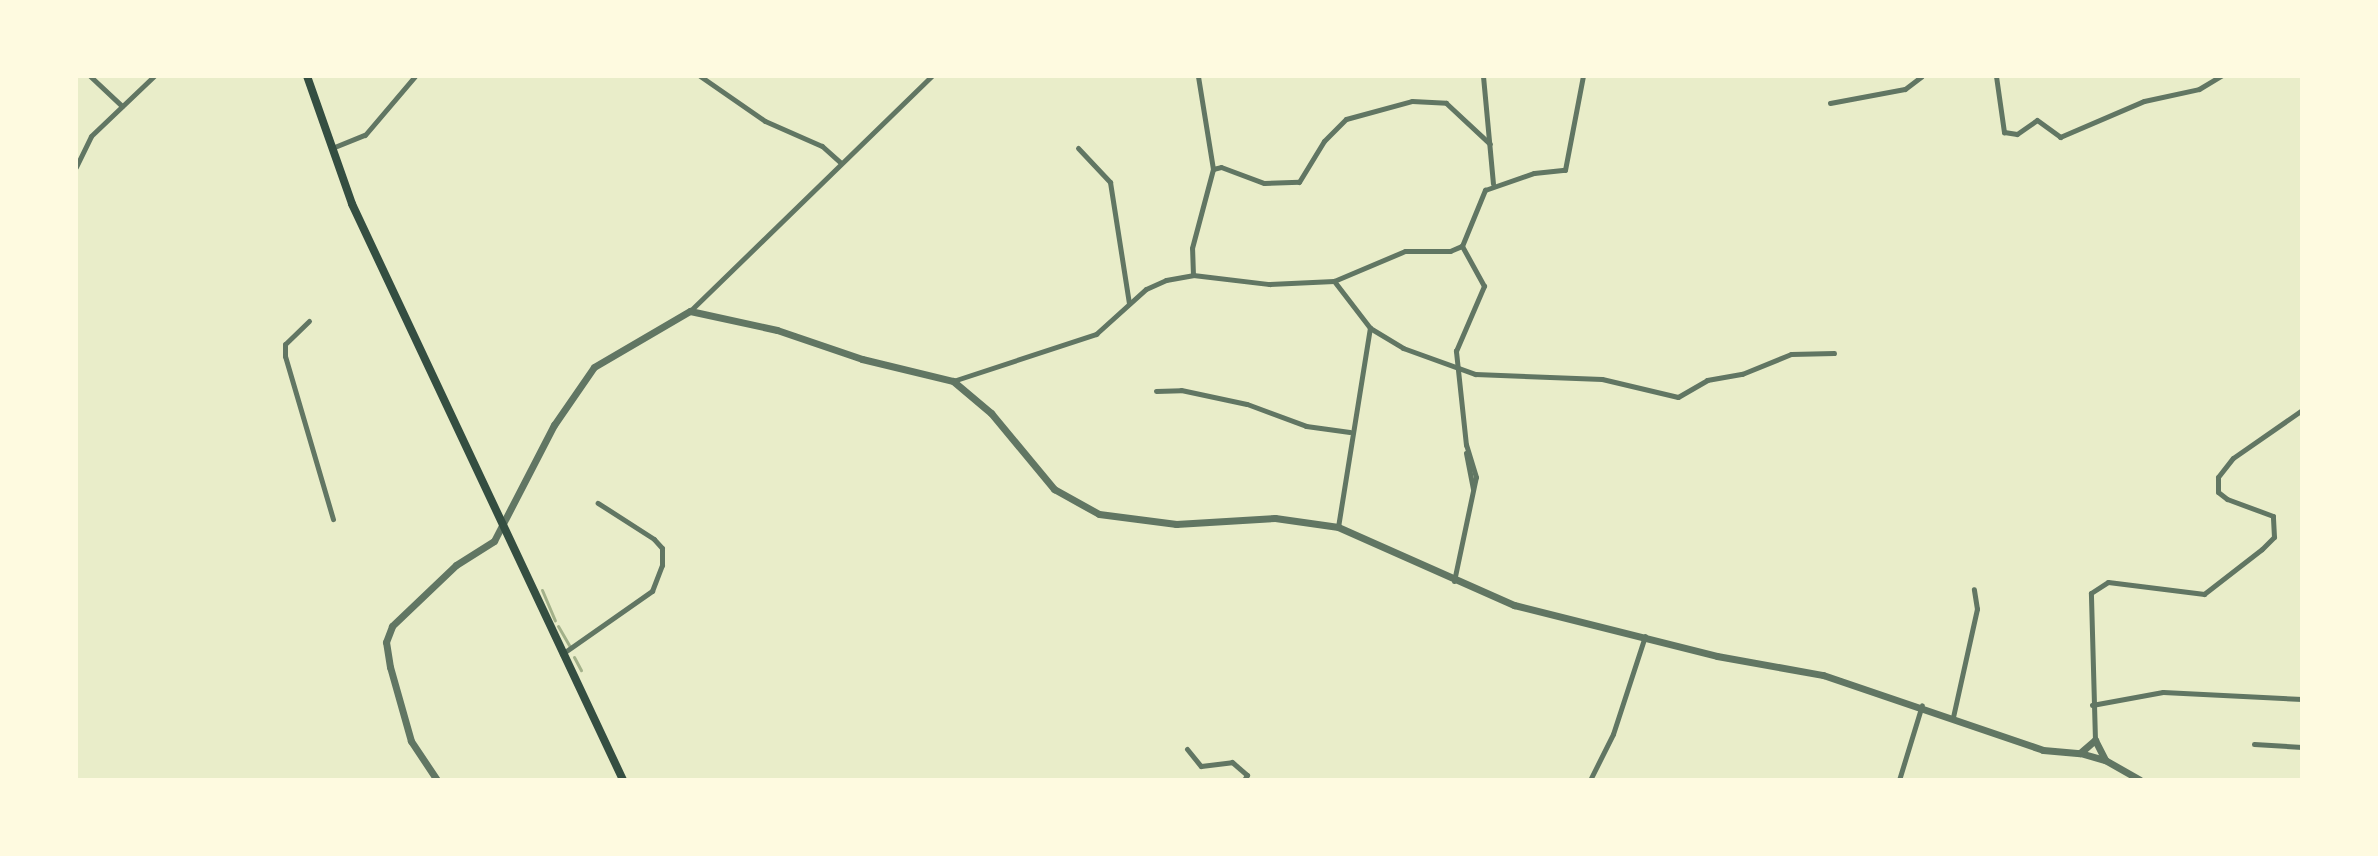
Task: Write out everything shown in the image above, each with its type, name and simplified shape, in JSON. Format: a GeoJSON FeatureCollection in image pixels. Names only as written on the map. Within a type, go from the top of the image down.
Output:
{"type":"FeatureCollection","features":[{"type":"Feature","properties":{"kind":"main road"},"geometry":{"type":"LineString","coordinates":[[307,76],[331,148],[413,340],[623,780]]}},
{"type":"Feature","properties":{"kind":"street"},"geometry":{"type":"LineString","coordinates":[[90,76],[122,106]]}},
{"type":"Feature","properties":{"kind":"street"},"geometry":{"type":"LineString","coordinates":[[76,167],[91,136],[154,76]]}},
{"type":"Feature","properties":{"kind":"street"},"geometry":{"type":"LineString","coordinates":[[331,148],[365,135],[415,76]]}},
{"type":"Feature","properties":{"kind":"street"},"geometry":{"type":"LineString","coordinates":[[700,76],[765,121],[822,146],[841,163]]}},
{"type":"Feature","properties":{"kind":"street"},"geometry":{"type":"LineString","coordinates":[[437,780],[411,741],[386,642],[392,626],[434,584],[476,549],[494,541],[500,520],[587,375],[641,336],[690,311],[774,234],[841,163],[932,76]]}},
{"type":"Feature","properties":{"kind":"street"},"geometry":{"type":"LineString","coordinates":[[1193,275],[1192,248],[1213,169],[1198,76]]}},
{"type":"Feature","properties":{"kind":"street"},"geometry":{"type":"LineString","coordinates":[[1483,76],[1493,184]]}},
{"type":"Feature","properties":{"kind":"street"},"geometry":{"type":"LineString","coordinates":[[1454,582],[1474,494],[1475,465],[1466,445],[1466,410],[1455,366],[1456,351],[1484,286],[1462,246],[1474,206],[1493,184],[1565,170],[1583,76]]}},
{"type":"Feature","properties":{"kind":"street"},"geometry":{"type":"LineString","coordinates":[[1830,103],[1905,89],[1922,76]]}},
{"type":"Feature","properties":{"kind":"street"},"geometry":{"type":"LineString","coordinates":[[1996,76],[2004,132],[2017,134],[2037,120],[2060,137],[2144,101],[2199,89],[2221,76]]}},
{"type":"Feature","properties":{"kind":"street"},"geometry":{"type":"LineString","coordinates":[[1213,169],[1221,167],[1267,183],[1299,182],[1324,141],[1346,119],[1412,101],[1446,103],[1490,144]]}},
{"type":"Feature","properties":{"kind":"street"},"geometry":{"type":"LineString","coordinates":[[1078,148],[1110,182],[1129,305]]}},
{"type":"Feature","properties":{"kind":"street"},"geometry":{"type":"LineString","coordinates":[[953,381],[1074,344],[1096,334],[1146,289],[1193,275],[1269,284],[1334,281],[1405,251],[1450,251],[1462,246]]}},
{"type":"Feature","properties":{"kind":"street"},"geometry":{"type":"LineString","coordinates":[[1334,281],[1370,328],[1403,348],[1475,374],[1602,379],[1678,397],[1717,376],[1742,374],[1791,354],[1834,353]]}},
{"type":"Feature","properties":{"kind":"street"},"geometry":{"type":"LineString","coordinates":[[690,311],[777,330],[862,359],[953,381],[991,413],[1054,489],[1099,514],[1176,524],[1275,518],[1338,527],[1454,582],[1514,605],[1646,635],[1717,656],[1823,675],[1922,705],[2022,744],[2105,760],[2140,780]]}},
{"type":"Feature","properties":{"kind":"street"},"geometry":{"type":"LineString","coordinates":[[309,321],[285,344],[285,356],[333,519]]}},
{"type":"Feature","properties":{"kind":"street"},"geometry":{"type":"LineString","coordinates":[[1338,527],[1350,432],[1370,328]]}},
{"type":"Feature","properties":{"kind":"street"},"geometry":{"type":"LineString","coordinates":[[1156,391],[1181,390],[1247,404],[1306,426],[1350,432]]}},
{"type":"Feature","properties":{"kind":"street"},"geometry":{"type":"LineString","coordinates":[[2105,760],[2095,740],[2092,705],[2091,593],[2108,582],[2204,594],[2262,549],[2274,537],[2273,516],[2227,499],[2218,492],[2218,477],[2233,458],[2302,410]]}},
{"type":"Feature","properties":{"kind":"street"},"geometry":{"type":"LineString","coordinates":[[562,654],[652,591],[662,565],[662,548],[654,539],[598,503]]}},
{"type":"Feature","properties":{"kind":"street"},"geometry":{"type":"LineString","coordinates":[[1953,717],[1977,609],[1974,589]]}},
{"type":"Feature","properties":{"kind":"street"},"geometry":{"type":"LineString","coordinates":[[1590,780],[1613,734],[1646,635]]}},
{"type":"Feature","properties":{"kind":"street"},"geometry":{"type":"LineString","coordinates":[[2092,705],[2163,692],[2302,699]]}},
{"type":"Feature","properties":{"kind":"street"},"geometry":{"type":"LineString","coordinates":[[1899,780],[1922,705]]}},
{"type":"Feature","properties":{"kind":"street"},"geometry":{"type":"LineString","coordinates":[[2080,753],[2095,740]]}},
{"type":"Feature","properties":{"kind":"street"},"geometry":{"type":"LineString","coordinates":[[2254,744],[2302,747]]}},
{"type":"Feature","properties":{"kind":"street"},"geometry":{"type":"LineString","coordinates":[[1187,749],[1201,766],[1232,762],[1247,775],[1244,780]]}},
{"type":"Feature","properties":{"kind":"waterway"},"geometry":{"type":"LineString","coordinates":[[542,590],[555,620]]}},
{"type":"Feature","properties":{"kind":"waterway"},"geometry":{"type":"LineString","coordinates":[[558,626],[570,647]]}},
{"type":"Feature","properties":{"kind":"waterway"},"geometry":{"type":"LineString","coordinates":[[574,657],[581,670]]}}]}
